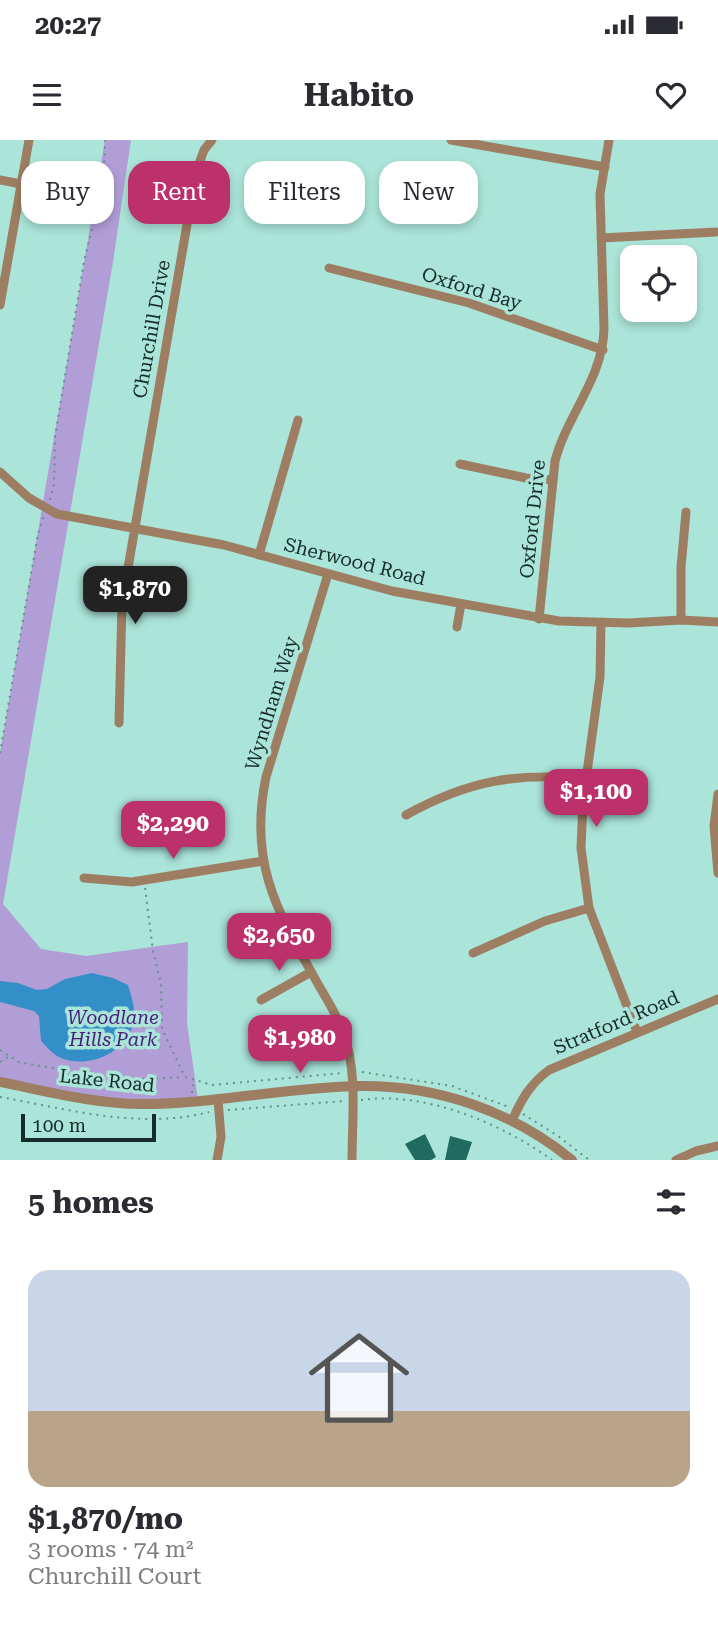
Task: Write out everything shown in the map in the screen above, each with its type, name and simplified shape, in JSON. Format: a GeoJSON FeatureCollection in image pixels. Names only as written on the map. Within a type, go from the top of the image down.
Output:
{"type":"FeatureCollection","features":[{"type":"Feature","properties":{"kind":"street"},"geometry":{"type":"LineString","coordinates":[[25,161],[29,140]]}},
{"type":"Feature","properties":{"kind":"street","name":"Churchill Drive"},"geometry":{"type":"LineString","coordinates":[[119,723],[121,612],[134,528],[196,172],[204,150],[212,140]]}},
{"type":"Feature","properties":{"kind":"street"},"geometry":{"type":"LineString","coordinates":[[451,140],[605,167]]}},
{"type":"Feature","properties":{"kind":"street","name":"Oxford Drive"},"geometry":{"type":"LineString","coordinates":[[539,619],[558,447],[595,374],[603,350],[600,194],[609,140]]}},
{"type":"Feature","properties":{"kind":"street"},"geometry":{"type":"LineString","coordinates":[[0,180],[21,184],[0,305]]}},
{"type":"Feature","properties":{"kind":"street"},"geometry":{"type":"LineString","coordinates":[[601,238],[716,232]]}},
{"type":"Feature","properties":{"kind":"street","name":"Oxford Bay"},"geometry":{"type":"LineString","coordinates":[[329,268],[469,303],[603,350]]}},
{"type":"Feature","properties":{"kind":"street"},"geometry":{"type":"LineString","coordinates":[[259,555],[298,420]]}},
{"type":"Feature","properties":{"kind":"street"},"geometry":{"type":"LineString","coordinates":[[460,464],[526,478],[553,480]]}},
{"type":"Feature","properties":{"kind":"street","name":"Sherwood Road"},"geometry":{"type":"LineString","coordinates":[[0,472],[47,510],[68,517],[201,540],[383,589],[539,619],[601,623],[681,620],[718,622]]}},
{"type":"Feature","properties":{"kind":"street"},"geometry":{"type":"LineString","coordinates":[[681,620],[681,567],[687,512]]}},
{"type":"Feature","properties":{"kind":"street","name":"Wyndham Way"},"geometry":{"type":"LineString","coordinates":[[328,574],[266,777],[260,816],[260,838],[262,861],[273,899],[348,1046],[352,1086],[352,1160]]}},
{"type":"Feature","properties":{"kind":"street"},"geometry":{"type":"LineString","coordinates":[[457,627],[461,604]]}},
{"type":"Feature","properties":{"kind":"street"},"geometry":{"type":"LineString","coordinates":[[601,623],[600,677],[586,779],[581,848],[589,908],[637,1032]]}},
{"type":"Feature","properties":{"kind":"street"},"geometry":{"type":"LineString","coordinates":[[405,815],[451,792],[494,780],[542,775],[586,779]]}},
{"type":"Feature","properties":{"kind":"street"},"geometry":{"type":"LineString","coordinates":[[718,794],[714,826],[718,873]]}},
{"type":"Feature","properties":{"kind":"street"},"geometry":{"type":"LineString","coordinates":[[84,878],[121,882],[144,880],[262,861]]}},
{"type":"Feature","properties":{"kind":"street"},"geometry":{"type":"LineString","coordinates":[[472,953],[545,921],[589,908]]}},
{"type":"Feature","properties":{"kind":"street"},"geometry":{"type":"LineString","coordinates":[[261,1000],[311,972]]}},
{"type":"Feature","properties":{"kind":"street","name":"Stratford Road"},"geometry":{"type":"LineString","coordinates":[[512,1121],[527,1090],[549,1070],[718,999]]}},
{"type":"Feature","properties":{"kind":"street","name":"Lake Road"},"geometry":{"type":"LineString","coordinates":[[0,1082],[128,1103],[219,1104],[352,1086],[429,1092],[469,1103],[512,1121],[572,1160]]}},
{"type":"Feature","properties":{"kind":"street"},"geometry":{"type":"LineString","coordinates":[[216,1160],[221,1148],[219,1104]]}},
{"type":"Feature","properties":{"kind":"street"},"geometry":{"type":"LineString","coordinates":[[676,1160],[696,1151],[718,1146]]}},
{"type":"Feature","properties":{"kind":"path"},"geometry":{"type":"LineString","coordinates":[[105,140],[105,161]]}},
{"type":"Feature","properties":{"kind":"path"},"geometry":{"type":"LineString","coordinates":[[0,753],[38,534],[53,493],[55,438],[82,275],[93,224]]}},
{"type":"Feature","properties":{"kind":"path"},"geometry":{"type":"LineString","coordinates":[[144,880],[152,947],[161,983],[162,1029],[185,1077]]}},
{"type":"Feature","properties":{"kind":"path"},"geometry":{"type":"LineString","coordinates":[[0,1050],[9,1057],[40,1066],[118,1080],[185,1077],[212,1085],[350,1072]]}},
{"type":"Feature","properties":{"kind":"path"},"geometry":{"type":"LineString","coordinates":[[0,1062],[9,1057]]}},
{"type":"Feature","properties":{"kind":"path"},"geometry":{"type":"LineString","coordinates":[[192,1087],[195,1081]]}},
{"type":"Feature","properties":{"kind":"path"},"geometry":{"type":"LineString","coordinates":[[0,1097],[125,1118],[202,1114],[219,1104],[234,1110],[372,1098],[405,1101],[447,1109],[507,1132],[552,1160]]}},
{"type":"Feature","properties":{"kind":"path"},"geometry":{"type":"LineString","coordinates":[[524,1115],[589,1160]]}},
{"type":"Feature","properties":{"kind":"green space","name":"Woodlane Hills Park"},"geometry":{"type":"Polygon","coordinates":[[[105,140],[131,140],[113,262],[3,904],[41,949],[86,956],[188,942],[187,1023],[198,1100],[141,1104],[0,1082],[0,753],[91,224],[114,224],[114,161],[101,161],[105,140]]]}},
{"type":"Feature","properties":{"kind":"water"},"geometry":{"type":"Polygon","coordinates":[[[92,973],[128,985],[134,1014],[131,1030],[125,1041],[105,1056],[93,1060],[81,1062],[57,1056],[41,1041],[39,1016],[34,1011],[0,1002],[0,981],[18,983],[37,990],[47,989],[65,979],[92,973]]]}},
{"type":"Feature","properties":{"kind":"building"},"geometry":{"type":"Polygon","coordinates":[[[425,1134],[436,1157],[431,1160],[415,1160],[405,1144],[425,1134]]]}},
{"type":"Feature","properties":{"kind":"building"},"geometry":{"type":"Polygon","coordinates":[[[450,1136],[472,1142],[466,1160],[445,1160],[450,1136]]]}}]}
